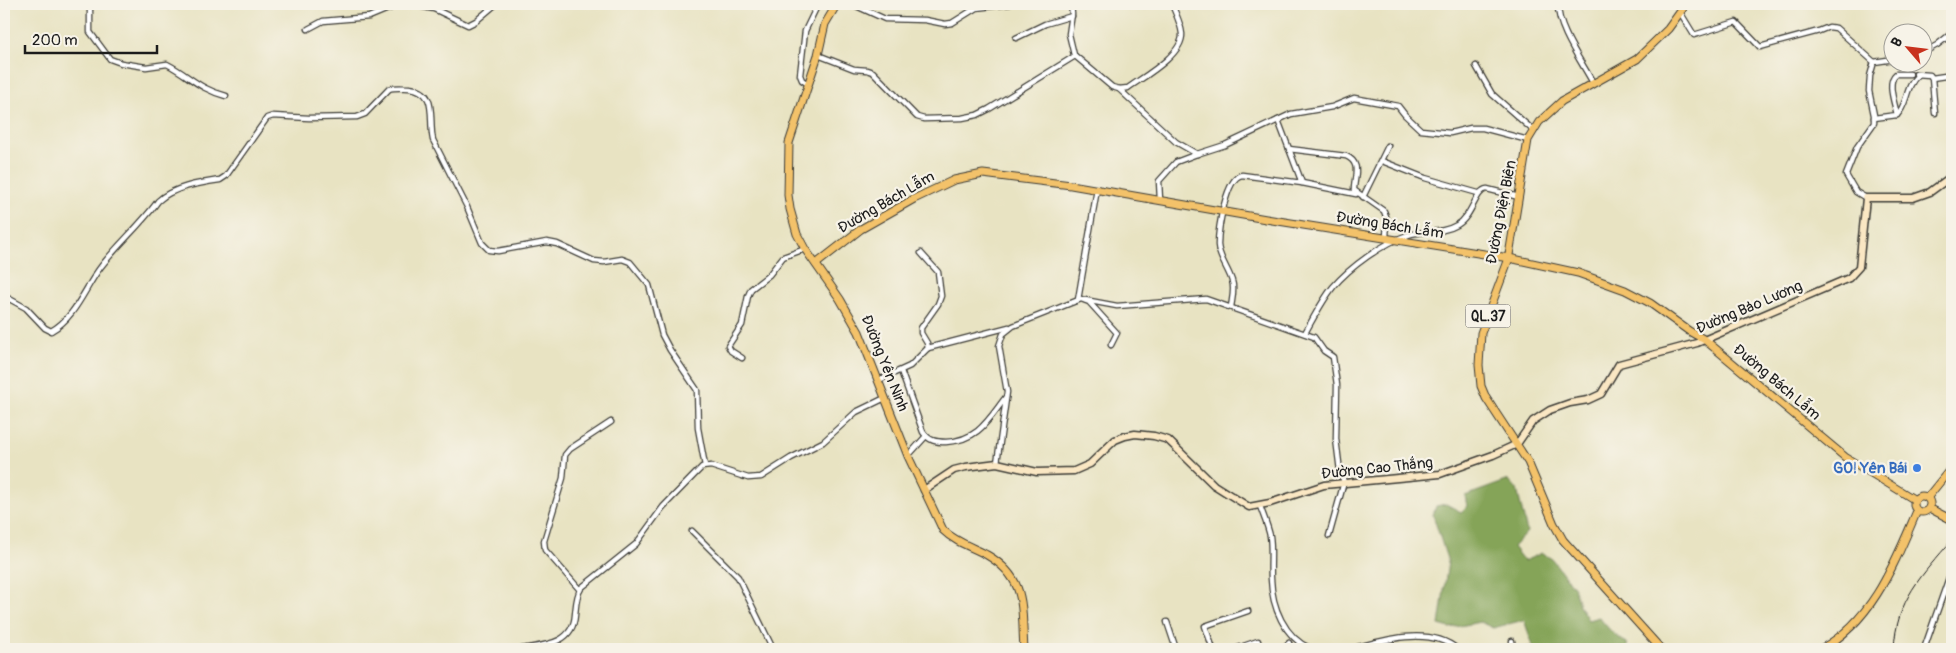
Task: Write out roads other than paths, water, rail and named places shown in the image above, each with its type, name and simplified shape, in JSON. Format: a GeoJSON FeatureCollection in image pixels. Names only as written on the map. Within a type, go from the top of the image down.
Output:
{"type":"FeatureCollection","features":[{"type":"Feature","properties":{"kind":"main road","name":"Đường Yên Ninh"},"geometry":{"type":"LineString","coordinates":[[837,4],[826,24],[818,55],[789,143],[788,195],[797,234],[805,249],[851,316],[859,332],[908,456],[943,530],[953,538],[1000,564],[1015,581],[1021,601],[1024,649]]}},
{"type":"Feature","properties":{"kind":"main road","name":"Đường Điện Biên"},"geometry":{"type":"LineString","coordinates":[[1661,649],[1563,540],[1554,524],[1528,462],[1486,398],[1481,386],[1479,364],[1482,333],[1509,258],[1528,140],[1539,122],[1562,101],[1637,59],[1668,29],[1686,4]]}},
{"type":"Feature","properties":{"kind":"main road","name":"Đường Bách Lẫm"},"geometry":{"type":"LineString","coordinates":[[816,264],[861,230],[914,199],[954,180],[983,174],[1097,189],[1509,258],[1578,272],[1626,290],[1650,303],[1689,332],[1705,340],[1845,457],[1915,500]]}},
{"type":"Feature","properties":{"kind":"main road"},"geometry":{"type":"LineString","coordinates":[[1926,498],[1952,467]]}},
{"type":"Feature","properties":{"kind":"main road"},"geometry":{"type":"LineString","coordinates":[[1920,496],[1926,498],[1930,502],[1929,508],[1924,512],[1918,511],[1914,505],[1915,500],[1920,496]]}},
{"type":"Feature","properties":{"kind":"main road"},"geometry":{"type":"LineString","coordinates":[[1929,508],[1952,520]]}},
{"type":"Feature","properties":{"kind":"main road"},"geometry":{"type":"LineString","coordinates":[[1821,649],[1834,642],[1853,626],[1871,604],[1892,570],[1918,511]]}},
{"type":"Feature","properties":{"kind":"street"},"geometry":{"type":"LineString","coordinates":[[90,4],[90,32],[110,59],[121,63],[146,67],[167,64],[211,92],[226,96]]}},
{"type":"Feature","properties":{"kind":"street"},"geometry":{"type":"LineString","coordinates":[[308,29],[323,21],[369,16],[386,6],[400,4]]}},
{"type":"Feature","properties":{"kind":"street"},"geometry":{"type":"LineString","coordinates":[[409,4],[434,9],[468,25],[476,21],[496,4]]}},
{"type":"Feature","properties":{"kind":"street"},"geometry":{"type":"LineString","coordinates":[[808,84],[800,78],[805,31],[818,4]]}},
{"type":"Feature","properties":{"kind":"street"},"geometry":{"type":"LineString","coordinates":[[852,4],[885,19],[926,20],[948,24],[976,8],[1010,4]]}},
{"type":"Feature","properties":{"kind":"street"},"geometry":{"type":"LineString","coordinates":[[1038,4],[1048,4]]}},
{"type":"Feature","properties":{"kind":"street"},"geometry":{"type":"LineString","coordinates":[[1071,4],[1070,37],[1075,56],[1109,84],[1118,89],[1176,142],[1197,154]]}},
{"type":"Feature","properties":{"kind":"street"},"geometry":{"type":"LineString","coordinates":[[1558,4],[1558,14],[1563,26],[1593,83]]}},
{"type":"Feature","properties":{"kind":"street"},"geometry":{"type":"LineString","coordinates":[[1118,89],[1128,88],[1164,62],[1174,52],[1182,36],[1172,6]]}},
{"type":"Feature","properties":{"kind":"street"},"geometry":{"type":"LineString","coordinates":[[1680,12],[1694,35],[1736,22],[1760,47],[1829,27],[1836,28],[1874,62]]}},
{"type":"Feature","properties":{"kind":"street"},"geometry":{"type":"LineString","coordinates":[[1016,38],[1045,24],[1072,16]]}},
{"type":"Feature","properties":{"kind":"street"},"geometry":{"type":"LineString","coordinates":[[1934,47],[1952,33]]}},
{"type":"Feature","properties":{"kind":"street"},"geometry":{"type":"LineString","coordinates":[[818,55],[854,70],[873,72],[912,113],[924,119],[962,118],[982,113],[1075,56]]}},
{"type":"Feature","properties":{"kind":"street"},"geometry":{"type":"LineString","coordinates":[[1874,62],[1884,60]]}},
{"type":"Feature","properties":{"kind":"street"},"geometry":{"type":"LineString","coordinates":[[1874,62],[1870,76],[1869,91],[1874,123],[1857,147],[1846,175],[1856,192],[1866,198],[1913,198],[1930,192],[1952,176]]}},
{"type":"Feature","properties":{"kind":"street"},"geometry":{"type":"LineString","coordinates":[[1476,66],[1492,94],[1534,131]]}},
{"type":"Feature","properties":{"kind":"street"},"geometry":{"type":"LineString","coordinates":[[1897,115],[1891,84],[1892,78],[1896,74],[1910,74]]}},
{"type":"Feature","properties":{"kind":"street"},"geometry":{"type":"LineString","coordinates":[[1874,118],[1897,115],[1902,109],[1908,88],[1918,74],[1930,75],[1932,78],[1952,74]]}},
{"type":"Feature","properties":{"kind":"street"},"geometry":{"type":"LineString","coordinates":[[1932,78],[1935,113]]}},
{"type":"Feature","properties":{"kind":"street"},"geometry":{"type":"LineString","coordinates":[[4,296],[26,308],[45,328],[52,331],[58,328],[87,291],[100,268],[158,201],[166,195],[193,185],[220,180],[226,176],[267,118],[273,116],[308,118],[358,117],[365,114],[389,89],[414,89],[425,93],[429,99],[430,130],[433,140],[467,207],[479,239],[484,246],[498,251],[550,242],[594,261],[626,260],[645,279],[650,288],[662,335],[697,390],[698,428],[705,466]]}},
{"type":"Feature","properties":{"kind":"street"},"geometry":{"type":"LineString","coordinates":[[1160,200],[1159,181],[1176,162],[1225,145],[1291,114],[1332,108],[1354,98],[1398,106],[1421,130],[1450,133],[1479,128],[1528,140]]}},
{"type":"Feature","properties":{"kind":"street"},"geometry":{"type":"LineString","coordinates":[[1278,120],[1302,183]]}},
{"type":"Feature","properties":{"kind":"street"},"geometry":{"type":"LineString","coordinates":[[1364,197],[1388,146]]}},
{"type":"Feature","properties":{"kind":"street"},"geometry":{"type":"LineString","coordinates":[[1289,149],[1349,157],[1356,164],[1354,188],[1357,194]]}},
{"type":"Feature","properties":{"kind":"street"},"geometry":{"type":"LineString","coordinates":[[1382,161],[1425,178],[1478,194]]}},
{"type":"Feature","properties":{"kind":"street"},"geometry":{"type":"LineString","coordinates":[[1231,308],[1233,282],[1222,260],[1218,244],[1223,211],[1229,189],[1238,176],[1302,183],[1357,194],[1384,211],[1387,220],[1386,238]]}},
{"type":"Feature","properties":{"kind":"street"},"geometry":{"type":"LineString","coordinates":[[1078,300],[1097,189]]}},
{"type":"Feature","properties":{"kind":"street"},"geometry":{"type":"LineString","coordinates":[[1305,333],[1334,286],[1380,249],[1410,235],[1441,231],[1456,226],[1470,214],[1478,194],[1482,190],[1487,189],[1519,197]]}},
{"type":"Feature","properties":{"kind":"street","name":"Đường Bảo Lương"},"geometry":{"type":"LineString","coordinates":[[1517,444],[1533,421],[1550,410],[1570,403],[1588,400],[1601,394],[1619,364],[1705,340],[1849,278],[1859,267],[1866,198]]}},
{"type":"Feature","properties":{"kind":"street"},"geometry":{"type":"LineString","coordinates":[[742,358],[728,347],[742,325],[750,291],[769,275],[783,257],[805,249]]}},
{"type":"Feature","properties":{"kind":"street"},"geometry":{"type":"LineString","coordinates":[[921,253],[938,272],[940,286],[939,302],[921,328],[921,333],[928,348]]}},
{"type":"Feature","properties":{"kind":"street"},"geometry":{"type":"LineString","coordinates":[[879,380],[901,371],[915,362],[928,348],[1013,326],[1078,300],[1117,306],[1206,299],[1305,333],[1314,337],[1324,351],[1333,357],[1338,386],[1336,439],[1340,472],[1344,482],[1329,536]]}},
{"type":"Feature","properties":{"kind":"street"},"geometry":{"type":"LineString","coordinates":[[1085,300],[1118,333],[1111,346]]}},
{"type":"Feature","properties":{"kind":"street"},"geometry":{"type":"LineString","coordinates":[[997,463],[1006,397],[999,346],[1004,334],[1013,326]]}},
{"type":"Feature","properties":{"kind":"street"},"geometry":{"type":"LineString","coordinates":[[901,371],[926,436],[932,441],[957,441],[969,438],[979,431],[1006,397]]}},
{"type":"Feature","properties":{"kind":"street"},"geometry":{"type":"LineString","coordinates":[[522,649],[546,646],[564,638],[575,620],[577,598],[580,590],[636,544],[663,507],[705,466],[711,466],[748,478],[761,477],[798,454],[819,444],[856,412],[885,398]]}},
{"type":"Feature","properties":{"kind":"street"},"geometry":{"type":"LineString","coordinates":[[580,590],[546,550],[544,541],[563,478],[566,453],[570,448],[611,422]]}},
{"type":"Feature","properties":{"kind":"street"},"geometry":{"type":"LineString","coordinates":[[924,490],[959,468],[997,463],[1036,472],[1074,471],[1086,467],[1111,444],[1125,436],[1135,434],[1162,438],[1174,445],[1207,480],[1222,492],[1249,507],[1260,506],[1270,537],[1271,580],[1277,609],[1284,626],[1292,637],[1311,649]]}},
{"type":"Feature","properties":{"kind":"street"},"geometry":{"type":"LineString","coordinates":[[908,456],[926,436]]}},
{"type":"Feature","properties":{"kind":"street","name":"Đường Cao Thắng"},"geometry":{"type":"LineString","coordinates":[[1260,506],[1318,486],[1440,474],[1486,458],[1517,444]]}},
{"type":"Feature","properties":{"kind":"street"},"geometry":{"type":"LineString","coordinates":[[692,530],[738,577],[773,649]]}},
{"type":"Feature","properties":{"kind":"street"},"geometry":{"type":"LineString","coordinates":[[1924,649],[1952,569]]}},
{"type":"Feature","properties":{"kind":"street"},"geometry":{"type":"LineString","coordinates":[[1213,649],[1205,626],[1248,611]]}},
{"type":"Feature","properties":{"kind":"street"},"geometry":{"type":"LineString","coordinates":[[1167,622],[1176,649]]}},
{"type":"Feature","properties":{"kind":"street"},"geometry":{"type":"LineString","coordinates":[[1351,649],[1386,639],[1410,638],[1440,639],[1458,649]]}},
{"type":"Feature","properties":{"kind":"street"},"geometry":{"type":"LineString","coordinates":[[1235,649],[1258,641]]}},
{"type":"Feature","properties":{"kind":"street"},"geometry":{"type":"LineString","coordinates":[[1512,641],[1513,649]]}},
{"type":"Feature","properties":{"kind":"street"},"geometry":{"type":"LineString","coordinates":[[1283,649],[1289,644]]}},
{"type":"Feature","properties":{"kind":"railway"},"geometry":{"type":"LineString","coordinates":[[1894,649],[1896,632],[1905,602],[1921,577],[1952,540]]}},
{"type":"Feature","properties":{"kind":"place","name":"GO! Yên Bái"},"geometry":{"type":"Point","coordinates":[1917,468]}}]}
